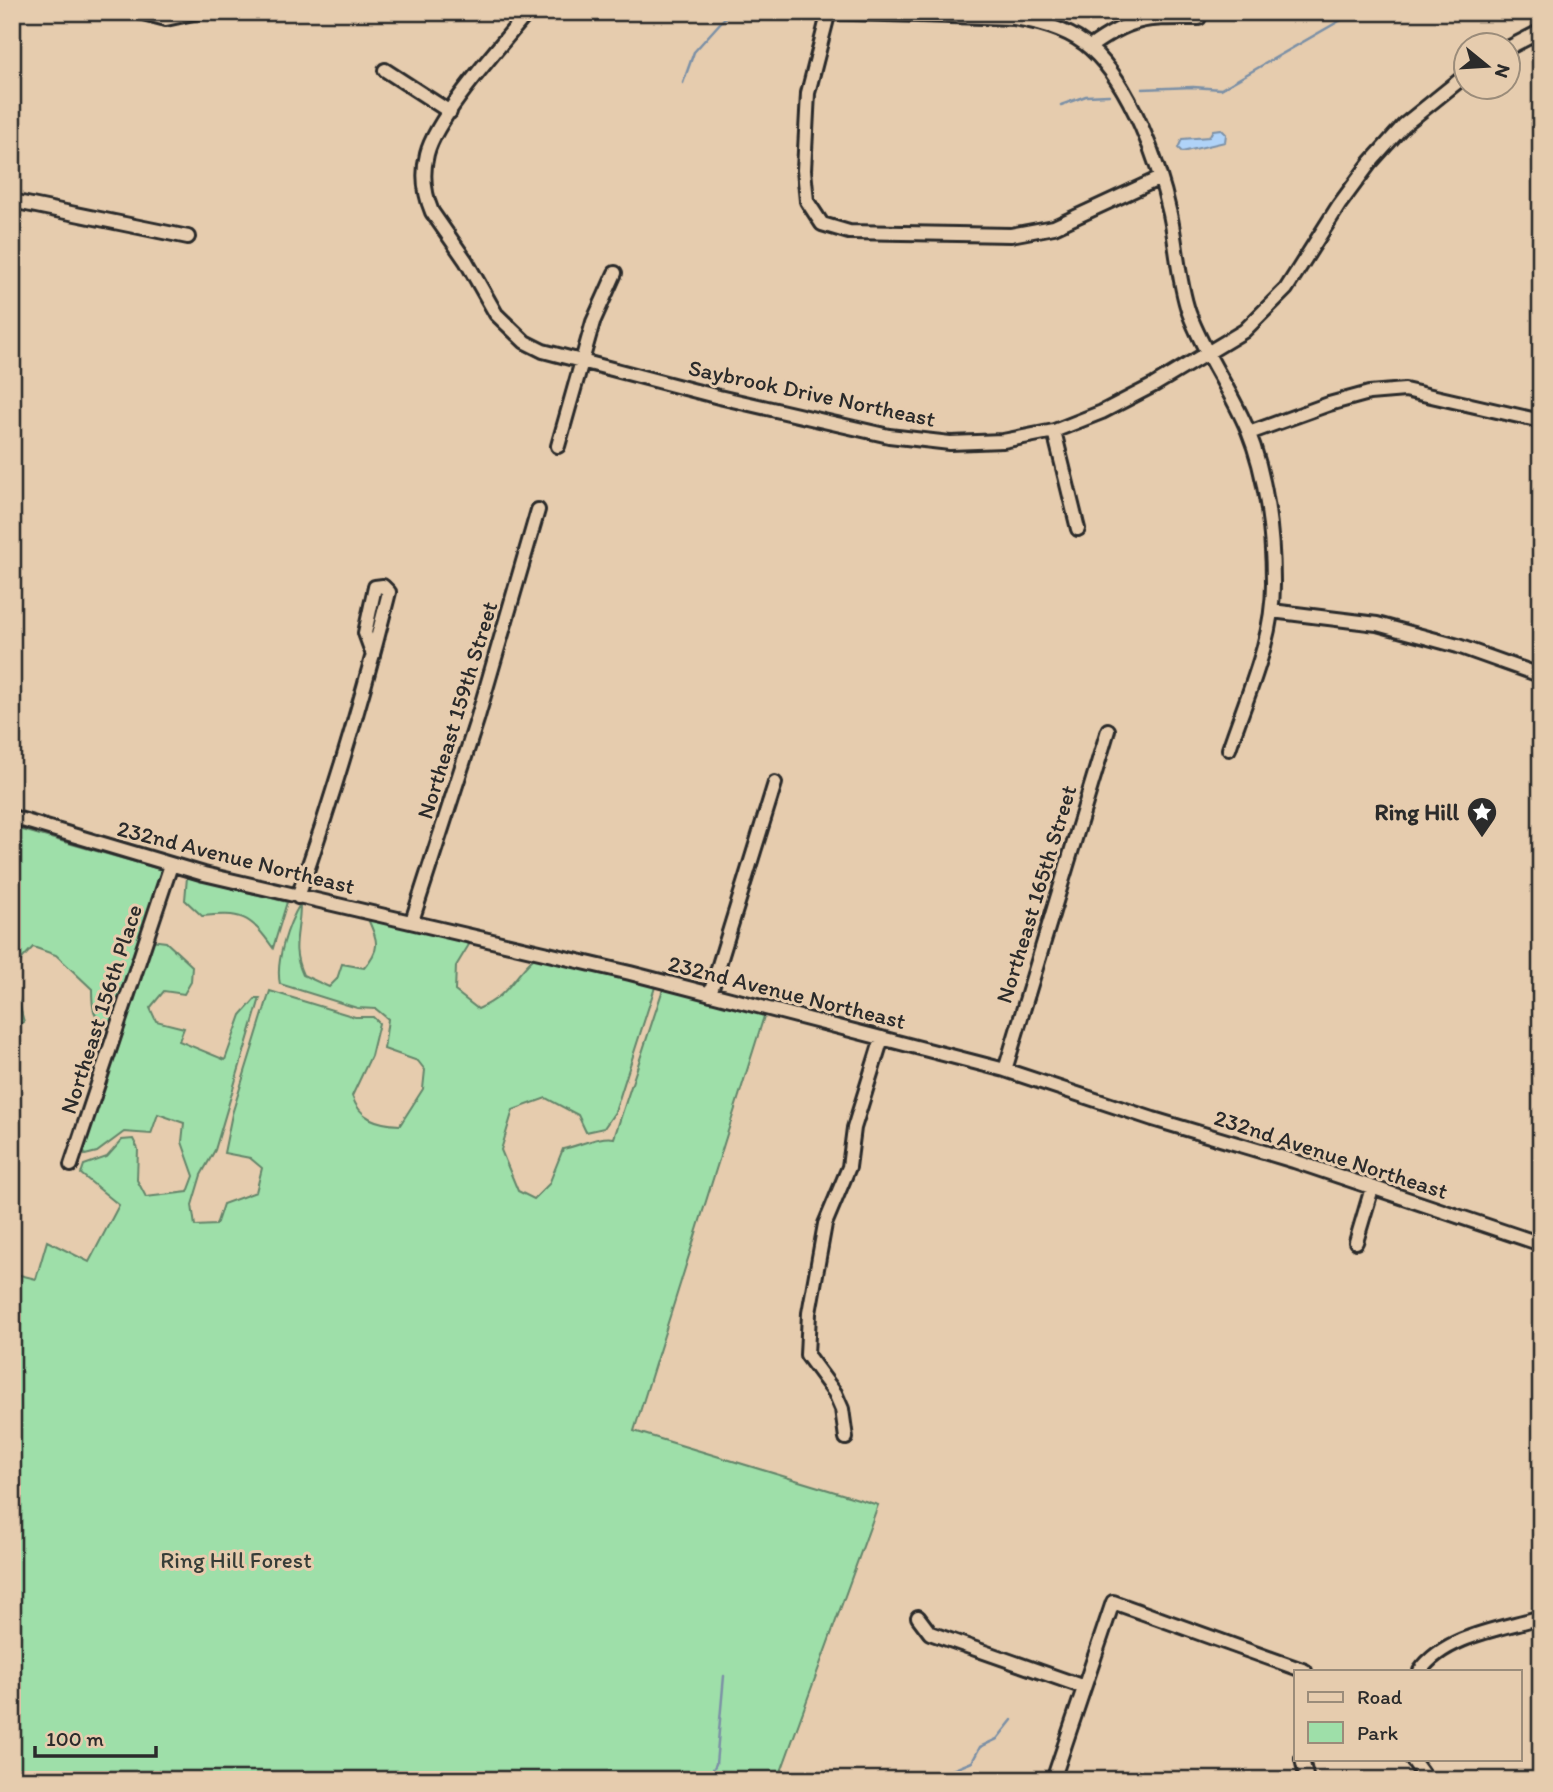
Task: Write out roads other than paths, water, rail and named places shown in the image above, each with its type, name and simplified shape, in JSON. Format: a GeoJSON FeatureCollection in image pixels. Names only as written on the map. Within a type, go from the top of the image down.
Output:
{"type":"FeatureCollection","features":[{"type":"Feature","properties":{"kind":"street"},"geometry":{"type":"LineString","coordinates":[[139,12],[166,19],[198,12]]}},
{"type":"Feature","properties":{"kind":"street"},"geometry":{"type":"LineString","coordinates":[[385,70],[450,112],[528,12]]}},
{"type":"Feature","properties":{"kind":"street"},"geometry":{"type":"LineString","coordinates":[[1160,178],[1054,227],[1011,234],[849,232],[822,224],[807,201],[804,170],[808,93],[825,13],[1014,18],[1050,27],[1090,47],[1122,89],[1160,178],[1170,214],[1187,307],[1249,433],[1261,480],[1270,537],[1272,611],[1262,653],[1229,749]]}},
{"type":"Feature","properties":{"kind":"street"},"geometry":{"type":"LineString","coordinates":[[1090,47],[1116,28],[1142,18],[1199,18]]}},
{"type":"Feature","properties":{"kind":"street"},"geometry":{"type":"LineString","coordinates":[[1522,40],[1541,31]]}},
{"type":"Feature","properties":{"kind":"street","name":"Saybrook Drive Northeast"},"geometry":{"type":"LineString","coordinates":[[450,112],[435,133],[427,153],[425,196],[432,212],[501,320],[525,342],[582,362],[889,436],[950,443],[1003,441],[1054,431],[1112,407],[1244,331],[1286,289],[1339,205],[1370,163],[1404,125],[1452,86]]}},
{"type":"Feature","properties":{"kind":"street"},"geometry":{"type":"LineString","coordinates":[[12,201],[188,237]]}},
{"type":"Feature","properties":{"kind":"street"},"geometry":{"type":"LineString","coordinates":[[558,446],[593,322],[615,273]]}},
{"type":"Feature","properties":{"kind":"street"},"geometry":{"type":"LineString","coordinates":[[1249,433],[1342,400],[1369,393],[1405,390],[1541,421]]}},
{"type":"Feature","properties":{"kind":"street"},"geometry":{"type":"LineString","coordinates":[[1054,431],[1078,529]]}},
{"type":"Feature","properties":{"kind":"street","name":"Northeast 159th Street"},"geometry":{"type":"LineString","coordinates":[[412,921],[477,720],[538,510]]}},
{"type":"Feature","properties":{"kind":"street"},"geometry":{"type":"LineString","coordinates":[[1272,611],[1377,624],[1458,646],[1534,673],[1541,671]]}},
{"type":"Feature","properties":{"kind":"street"},"geometry":{"type":"LineString","coordinates":[[298,897],[327,815],[373,655]]}},
{"type":"Feature","properties":{"kind":"street","name":"Northeast 165th Street"},"geometry":{"type":"LineString","coordinates":[[1005,1070],[1108,730]]}},
{"type":"Feature","properties":{"kind":"street"},"geometry":{"type":"LineString","coordinates":[[710,994],[775,783]]}},
{"type":"Feature","properties":{"kind":"street","name":"232nd Avenue Northeast"},"geometry":{"type":"LineString","coordinates":[[12,817],[171,865],[710,994],[741,1008],[882,1038],[1005,1070],[1541,1244]]}},
{"type":"Feature","properties":{"kind":"street","name":"Northeast 156th Place"},"geometry":{"type":"LineString","coordinates":[[71,1165],[171,865]]}},
{"type":"Feature","properties":{"kind":"street"},"geometry":{"type":"LineString","coordinates":[[846,1438],[842,1409],[835,1393],[807,1355],[809,1313],[825,1224],[849,1167],[854,1128],[882,1038]]}},
{"type":"Feature","properties":{"kind":"street"},"geometry":{"type":"LineString","coordinates":[[1356,1242],[1372,1188]]}},
{"type":"Feature","properties":{"kind":"street"},"geometry":{"type":"LineString","coordinates":[[1053,1780],[1113,1602],[1302,1670]]}},
{"type":"Feature","properties":{"kind":"street"},"geometry":{"type":"LineString","coordinates":[[918,1617],[930,1633],[1084,1687]]}},
{"type":"Feature","properties":{"kind":"street"},"geometry":{"type":"LineString","coordinates":[[1421,1670],[1439,1652],[1457,1642],[1541,1617]]}},
{"type":"Feature","properties":{"kind":"street"},"geometry":{"type":"LineString","coordinates":[[1302,1760],[1307,1780]]}},
{"type":"Feature","properties":{"kind":"street"},"geometry":{"type":"LineString","coordinates":[[1413,1760],[1427,1780]]}},
{"type":"Feature","properties":{"kind":"water"},"geometry":{"type":"Polygon","coordinates":[[[1221,129],[1226,134],[1225,142],[1182,152],[1178,148],[1182,139],[1209,137],[1213,130],[1221,129]]]}},
{"type":"Feature","properties":{"kind":"waterway"},"geometry":{"type":"LineString","coordinates":[[683,83],[694,52],[730,12]]}},
{"type":"Feature","properties":{"kind":"waterway"},"geometry":{"type":"LineString","coordinates":[[1142,89],[1221,89],[1355,12]]}},
{"type":"Feature","properties":{"kind":"waterway"},"geometry":{"type":"LineString","coordinates":[[1061,105],[1086,96],[1109,95]]}},
{"type":"Feature","properties":{"kind":"waterway"},"geometry":{"type":"LineString","coordinates":[[707,1780],[716,1764],[724,1676]]}},
{"type":"Feature","properties":{"kind":"waterway"},"geometry":{"type":"LineString","coordinates":[[911,1780],[950,1771],[972,1762],[980,1747],[997,1739],[1012,1720]]}},
{"type":"Feature","properties":{"kind":"place","name":"Ring Hill"},"geometry":{"type":"Point","coordinates":[1482,839]}},
{"type":"Feature","properties":{"kind":"park label","name":"Ring Hill Forest"},"geometry":{"type":"Point","coordinates":[236,1560]}}]}
